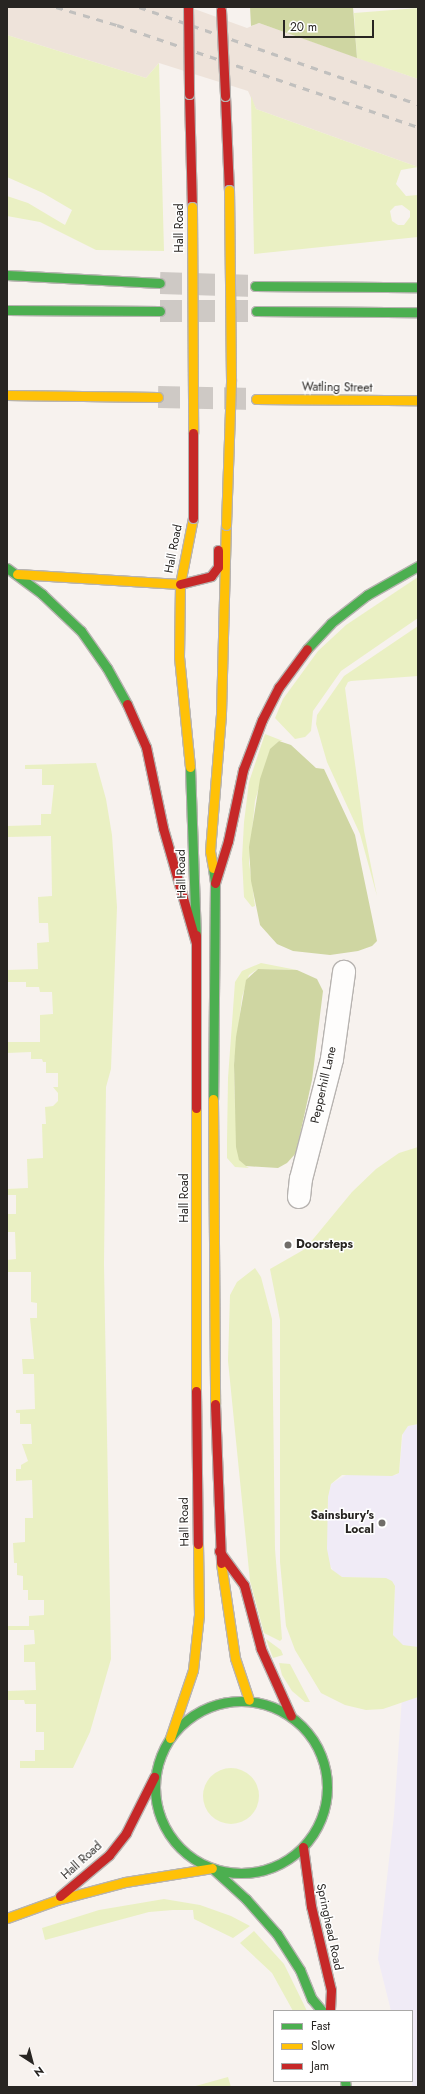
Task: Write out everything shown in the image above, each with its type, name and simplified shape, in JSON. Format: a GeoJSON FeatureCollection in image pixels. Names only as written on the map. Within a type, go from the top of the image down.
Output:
{"type":"FeatureCollection","features":[{"type":"Feature","properties":{"kind":"main road","name":"Hall Road"},"geometry":{"type":"LineString","coordinates":[[56,1900],[109,1855],[126,1832],[156,1774],[161,1755],[170,1738],[193,1670],[199,1615],[196,1463],[196,943],[192,783],[179,657],[180,584],[193,518],[192,206],[188,7]]}},
{"type":"Feature","properties":{"kind":"main road"},"geometry":{"type":"LineString","coordinates":[[17,574],[180,584],[211,576],[218,567],[231,378],[229,190],[221,9]]}},
{"type":"Feature","properties":{"kind":"main road"},"geometry":{"type":"LineString","coordinates":[[7,275],[160,283]]}},
{"type":"Feature","properties":{"kind":"main road"},"geometry":{"type":"LineString","coordinates":[[255,286],[418,287]]}},
{"type":"Feature","properties":{"kind":"main road"},"geometry":{"type":"LineString","coordinates":[[7,310],[160,311]]}},
{"type":"Feature","properties":{"kind":"main road"},"geometry":{"type":"LineString","coordinates":[[256,311],[418,312]]}},
{"type":"Feature","properties":{"kind":"main road"},"geometry":{"type":"LineString","coordinates":[[219,425],[231,378]]}},
{"type":"Feature","properties":{"kind":"main road"},"geometry":{"type":"LineString","coordinates":[[7,395],[158,397]]}},
{"type":"Feature","properties":{"kind":"main road","name":"Watling Street"},"geometry":{"type":"LineString","coordinates":[[256,399],[418,400]]}},
{"type":"Feature","properties":{"kind":"main road"},"geometry":{"type":"LineString","coordinates":[[218,448],[222,525],[221,712],[210,850],[215,884],[213,1031],[214,1375],[219,1551],[230,1636],[238,1671],[249,1700]]}},
{"type":"Feature","properties":{"kind":"main road"},"geometry":{"type":"LineString","coordinates":[[215,884],[247,756],[262,720],[279,687],[308,648],[331,623],[367,595],[418,566]]}},
{"type":"Feature","properties":{"kind":"main road"},"geometry":{"type":"LineString","coordinates":[[7,568],[17,574],[81,631],[108,668],[133,714],[148,754],[163,828],[196,943]]}},
{"type":"Feature","properties":{"kind":"main road","name":"Hall Road"},"geometry":{"type":"LineString","coordinates":[[219,1551],[244,1585],[261,1650],[291,1716]]}},
{"type":"Feature","properties":{"kind":"main road","name":"Hall Road"},"geometry":{"type":"LineString","coordinates":[[156,1774],[156,1803],[167,1831],[186,1853],[212,1868],[236,1874],[264,1870],[289,1859],[303,1847],[319,1826],[326,1803],[328,1783],[324,1762],[316,1744],[304,1727],[291,1716],[249,1700],[222,1703],[204,1709],[188,1718],[170,1738]]}},
{"type":"Feature","properties":{"kind":"main road","name":"Springhead Road"},"geometry":{"type":"LineString","coordinates":[[303,1847],[310,1906],[331,1990],[330,2010]]}},
{"type":"Feature","properties":{"kind":"main road","name":"Hall Road"},"geometry":{"type":"LineString","coordinates":[[7,1918],[56,1900],[125,1882],[212,1868]]}},
{"type":"Feature","properties":{"kind":"main road"},"geometry":{"type":"LineString","coordinates":[[212,1868],[246,1899],[277,1934],[300,1970],[312,1999],[321,2010]]}},
{"type":"Feature","properties":{"kind":"street","name":"Pepperhill Lane"},"geometry":{"type":"LineString","coordinates":[[299,1197],[301,1179],[332,1059],[344,972]]}},
{"type":"Feature","properties":{"kind":"shaded area"},"geometry":{"type":"Polygon","coordinates":[[[7,7],[189,7],[247,28],[259,23],[418,79],[418,167],[256,109],[248,91],[159,63],[146,78],[7,35],[7,7]]]}},
{"type":"Feature","properties":{"kind":"shaded area"},"geometry":{"type":"Polygon","coordinates":[[[418,1424],[418,2087],[412,2087],[413,2010],[391,2010],[378,1959],[394,1815],[405,1653],[393,1635],[395,1586],[370,1578],[342,1577],[334,1572],[327,1560],[326,1540],[328,1497],[331,1484],[348,1474],[396,1475],[399,1473],[403,1432],[408,1426],[418,1424]]]}},
{"type":"Feature","properties":{"kind":"green space"},"geometry":{"type":"Polygon","coordinates":[[[250,7],[353,7],[357,58],[259,23],[251,26],[250,7]]]}},
{"type":"Feature","properties":{"kind":"green space"},"geometry":{"type":"Polygon","coordinates":[[[418,8],[418,79],[357,58],[354,13],[418,8]]]}},
{"type":"Feature","properties":{"kind":"green space"},"geometry":{"type":"Polygon","coordinates":[[[7,35],[146,78],[159,63],[164,251],[96,250],[40,222],[7,216],[7,196],[28,203],[65,225],[72,210],[43,193],[7,177],[7,35]]]}},
{"type":"Feature","properties":{"kind":"green space"},"geometry":{"type":"Polygon","coordinates":[[[251,96],[256,109],[418,167],[401,170],[396,184],[406,196],[418,195],[418,237],[254,254],[251,96]],[[402,205],[395,206],[390,211],[392,221],[398,225],[404,225],[410,217],[410,211],[402,205]]]}},
{"type":"Feature","properties":{"kind":"green space"},"geometry":{"type":"Polygon","coordinates":[[[418,577],[418,618],[341,671],[313,711],[311,731],[305,737],[295,739],[275,718],[283,699],[318,651],[346,625],[418,577]]]}},
{"type":"Feature","properties":{"kind":"green space"},"geometry":{"type":"Polygon","coordinates":[[[418,626],[418,676],[351,681],[348,682],[345,688],[364,831],[377,896],[360,834],[327,762],[316,724],[317,715],[344,676],[418,626]]]}},
{"type":"Feature","properties":{"kind":"green space"},"geometry":{"type":"Polygon","coordinates":[[[265,734],[283,741],[279,741],[270,750],[255,801],[249,862],[255,906],[252,907],[244,897],[242,859],[244,822],[249,782],[265,734]]]}},
{"type":"Feature","properties":{"kind":"green space"},"geometry":{"type":"Polygon","coordinates":[[[279,741],[291,745],[316,768],[324,769],[355,835],[377,941],[372,946],[358,951],[330,955],[293,951],[277,944],[260,925],[251,881],[249,847],[260,779],[270,749],[279,741]]]}},
{"type":"Feature","properties":{"kind":"green space"},"geometry":{"type":"Polygon","coordinates":[[[96,763],[106,799],[112,835],[117,907],[111,1069],[106,1087],[104,1264],[111,1659],[90,1732],[73,1768],[20,1768],[20,1761],[35,1761],[35,1750],[44,1750],[44,1732],[36,1732],[36,1704],[25,1704],[24,1700],[7,1700],[7,1691],[36,1690],[35,1662],[24,1662],[24,1645],[35,1644],[34,1630],[7,1630],[7,1626],[29,1626],[29,1616],[44,1615],[44,1600],[28,1600],[28,1590],[23,1590],[23,1576],[17,1575],[17,1563],[14,1563],[13,1543],[25,1542],[25,1518],[33,1518],[32,1480],[16,1481],[16,1469],[21,1469],[21,1465],[28,1461],[22,1444],[32,1444],[31,1424],[20,1424],[20,1413],[16,1413],[16,1410],[35,1409],[34,1374],[23,1374],[22,1359],[34,1359],[30,1318],[37,1318],[37,1303],[31,1302],[31,1272],[7,1272],[7,1260],[16,1259],[15,1232],[7,1232],[7,1214],[16,1214],[16,1195],[7,1195],[7,1189],[28,1188],[27,1159],[43,1158],[42,1124],[46,1124],[45,1107],[53,1106],[58,1101],[58,1093],[53,1087],[58,1087],[58,1073],[46,1073],[46,1062],[43,1062],[42,1059],[31,1059],[31,1052],[7,1053],[7,1042],[40,1042],[40,1015],[53,1014],[52,992],[40,992],[39,987],[26,987],[26,982],[7,982],[7,970],[38,969],[37,943],[49,942],[48,923],[39,923],[38,897],[52,896],[51,836],[7,837],[7,826],[41,825],[41,814],[51,814],[54,785],[42,785],[42,769],[25,769],[25,765],[96,763]]]}},
{"type":"Feature","properties":{"kind":"green space"},"geometry":{"type":"Polygon","coordinates":[[[261,963],[297,970],[258,969],[249,975],[242,997],[234,1065],[235,1108],[246,1166],[249,1168],[235,1167],[227,1158],[227,1141],[228,1078],[235,982],[242,971],[261,963]]]}},
{"type":"Feature","properties":{"kind":"green space"},"geometry":{"type":"Polygon","coordinates":[[[258,969],[297,970],[317,979],[323,991],[312,1080],[296,1153],[287,1163],[278,1168],[246,1166],[239,1160],[236,1147],[234,1065],[236,1037],[246,980],[258,969]]]}},
{"type":"Feature","properties":{"kind":"green space"},"geometry":{"type":"Polygon","coordinates":[[[418,1147],[418,1424],[408,1426],[402,1435],[399,1473],[392,1476],[342,1475],[331,1484],[328,1497],[327,1549],[331,1569],[342,1577],[386,1578],[392,1581],[395,1586],[393,1635],[403,1645],[418,1647],[418,1697],[383,1709],[366,1710],[345,1705],[321,1693],[295,1650],[286,1626],[280,1562],[280,1320],[270,1269],[305,1249],[352,1192],[376,1169],[399,1153],[418,1147]]]}},
{"type":"Feature","properties":{"kind":"green space"},"geometry":{"type":"Polygon","coordinates":[[[255,1268],[261,1277],[272,1319],[275,1549],[282,1639],[280,1641],[264,1633],[250,1581],[228,1361],[230,1295],[237,1282],[255,1268]]]}},
{"type":"Feature","properties":{"kind":"green space"},"geometry":{"type":"Polygon","coordinates":[[[266,1639],[281,1650],[283,1655],[273,1658],[266,1639]]]}},
{"type":"Feature","properties":{"kind":"green space"},"geometry":{"type":"Polygon","coordinates":[[[279,1663],[290,1664],[310,1702],[305,1702],[292,1691],[282,1675],[279,1663]]]}},
{"type":"Feature","properties":{"kind":"green space"},"geometry":{"type":"Polygon","coordinates":[[[231,1768],[242,1770],[251,1776],[257,1785],[259,1796],[257,1807],[251,1816],[242,1822],[231,1824],[220,1822],[211,1816],[205,1807],[203,1796],[205,1785],[211,1776],[220,1770],[231,1768]]]}},
{"type":"Feature","properties":{"kind":"green space"},"geometry":{"type":"Polygon","coordinates":[[[164,1899],[200,1905],[231,1916],[250,1926],[233,1938],[194,1919],[193,1910],[173,1910],[149,1912],[45,1940],[42,1928],[99,1910],[164,1899]]]}},
{"type":"Feature","properties":{"kind":"green space"},"geometry":{"type":"Polygon","coordinates":[[[254,1931],[284,1964],[307,2010],[292,2010],[272,1973],[240,1943],[254,1931]]]}},
{"type":"Feature","properties":{"kind":"green space"},"geometry":{"type":"Polygon","coordinates":[[[228,2077],[231,2087],[192,2087],[228,2077]]]}},
{"type":"Feature","properties":{"kind":"tunnel"},"geometry":{"type":"LineString","coordinates":[[160,283],[255,286]]}},
{"type":"Feature","properties":{"kind":"tunnel"},"geometry":{"type":"LineString","coordinates":[[160,311],[256,311]]}},
{"type":"Feature","properties":{"kind":"tunnel"},"geometry":{"type":"LineString","coordinates":[[158,397],[256,399]]}},
{"type":"Feature","properties":{"kind":"railway"},"geometry":{"type":"LineString","coordinates":[[56,7],[117,25],[418,127]]}},
{"type":"Feature","properties":{"kind":"railway"},"geometry":{"type":"LineString","coordinates":[[139,7],[418,104]]}},
{"type":"Feature","properties":{"kind":"traffic: fast"},"geometry":{"type":"LineString","coordinates":[[7,275],[160,283]]}},
{"type":"Feature","properties":{"kind":"traffic: fast"},"geometry":{"type":"LineString","coordinates":[[255,286],[418,287]]}},
{"type":"Feature","properties":{"kind":"traffic: fast"},"geometry":{"type":"LineString","coordinates":[[7,310],[160,311]]}},
{"type":"Feature","properties":{"kind":"traffic: fast"},"geometry":{"type":"LineString","coordinates":[[256,311],[418,312]]}},
{"type":"Feature","properties":{"kind":"traffic: fast"},"geometry":{"type":"LineString","coordinates":[[307,649],[331,623],[367,595],[418,566]]}},
{"type":"Feature","properties":{"kind":"traffic: fast"},"geometry":{"type":"LineString","coordinates":[[7,568],[42,594],[81,631],[107,668],[127,704]]}},
{"type":"Feature","properties":{"kind":"traffic: fast"},"geometry":{"type":"LineString","coordinates":[[190,767],[196,935]]}},
{"type":"Feature","properties":{"kind":"traffic: fast"},"geometry":{"type":"LineString","coordinates":[[213,868],[215,883],[213,1099]]}},
{"type":"Feature","properties":{"kind":"traffic: fast"},"geometry":{"type":"LineString","coordinates":[[249,1701],[258,1702],[282,1711],[296,1720],[308,1732],[321,1754],[326,1770],[327,1787],[326,1804],[321,1820],[308,1842],[296,1854],[274,1867],[258,1872],[233,1873],[224,1872],[200,1863],[186,1854],[174,1842],[161,1820],[156,1804],[155,1779],[156,1770],[165,1746],[174,1732],[186,1720],[208,1707],[224,1702],[249,1701]]}},
{"type":"Feature","properties":{"kind":"traffic: fast"},"geometry":{"type":"LineString","coordinates":[[213,1869],[246,1899],[277,1934],[300,1970],[312,1999],[321,2010]]}},
{"type":"Feature","properties":{"kind":"traffic: fast"},"geometry":{"type":"LineString","coordinates":[[345,2082],[346,2087]]}},
{"type":"Feature","properties":{"kind":"traffic: slow"},"geometry":{"type":"LineString","coordinates":[[226,525],[231,379],[229,190]]}},
{"type":"Feature","properties":{"kind":"traffic: slow"},"geometry":{"type":"LineString","coordinates":[[192,207],[193,433]]}},
{"type":"Feature","properties":{"kind":"traffic: slow"},"geometry":{"type":"LineString","coordinates":[[7,395],[158,397]]}},
{"type":"Feature","properties":{"kind":"traffic: slow"},"geometry":{"type":"LineString","coordinates":[[256,399],[418,400]]}},
{"type":"Feature","properties":{"kind":"traffic: slow"},"geometry":{"type":"LineString","coordinates":[[190,767],[179,657],[180,584],[193,518]]}},
{"type":"Feature","properties":{"kind":"traffic: slow"},"geometry":{"type":"LineString","coordinates":[[213,868],[210,851],[221,713],[226,525]]}},
{"type":"Feature","properties":{"kind":"traffic: slow"},"geometry":{"type":"LineString","coordinates":[[17,574],[180,584]]}},
{"type":"Feature","properties":{"kind":"traffic: slow"},"geometry":{"type":"LineString","coordinates":[[213,1099],[215,1404]]}},
{"type":"Feature","properties":{"kind":"traffic: slow"},"geometry":{"type":"LineString","coordinates":[[196,1108],[196,1391]]}},
{"type":"Feature","properties":{"kind":"traffic: slow"},"geometry":{"type":"LineString","coordinates":[[170,1738],[193,1670],[199,1615],[198,1544]]}},
{"type":"Feature","properties":{"kind":"traffic: slow"},"geometry":{"type":"LineString","coordinates":[[221,1563],[235,1658],[249,1700]]}},
{"type":"Feature","properties":{"kind":"traffic: slow"},"geometry":{"type":"LineString","coordinates":[[7,1918],[57,1900],[125,1882],[212,1868]]}},
{"type":"Feature","properties":{"kind":"traffic: jam"},"geometry":{"type":"LineString","coordinates":[[188,7],[189,94]]}},
{"type":"Feature","properties":{"kind":"traffic: jam"},"geometry":{"type":"LineString","coordinates":[[221,10],[225,96]]}},
{"type":"Feature","properties":{"kind":"traffic: jam"},"geometry":{"type":"LineString","coordinates":[[189,94],[192,207]]}},
{"type":"Feature","properties":{"kind":"traffic: jam"},"geometry":{"type":"LineString","coordinates":[[225,96],[229,190]]}},
{"type":"Feature","properties":{"kind":"traffic: jam"},"geometry":{"type":"LineString","coordinates":[[193,433],[193,518]]}},
{"type":"Feature","properties":{"kind":"traffic: jam"},"geometry":{"type":"LineString","coordinates":[[180,584],[211,576],[218,567],[218,550]]}},
{"type":"Feature","properties":{"kind":"traffic: jam"},"geometry":{"type":"LineString","coordinates":[[215,883],[228,841],[243,770],[262,720],[279,687],[307,649]]}},
{"type":"Feature","properties":{"kind":"traffic: jam"},"geometry":{"type":"LineString","coordinates":[[127,704],[146,747],[163,828],[196,943]]}},
{"type":"Feature","properties":{"kind":"traffic: jam"},"geometry":{"type":"LineString","coordinates":[[196,935],[196,1108]]}},
{"type":"Feature","properties":{"kind":"traffic: jam"},"geometry":{"type":"LineString","coordinates":[[196,1391],[198,1544]]}},
{"type":"Feature","properties":{"kind":"traffic: jam"},"geometry":{"type":"LineString","coordinates":[[215,1404],[221,1563]]}},
{"type":"Feature","properties":{"kind":"traffic: jam"},"geometry":{"type":"LineString","coordinates":[[219,1551],[244,1585],[261,1649],[291,1716]]}},
{"type":"Feature","properties":{"kind":"traffic: jam"},"geometry":{"type":"LineString","coordinates":[[60,1896],[109,1855],[126,1833],[154,1777]]}},
{"type":"Feature","properties":{"kind":"traffic: jam"},"geometry":{"type":"LineString","coordinates":[[303,1847],[311,1906],[331,1990],[330,2010]]}},
{"type":"Feature","properties":{"kind":"place","name":"Doorsteps"},"geometry":{"type":"Point","coordinates":[288,1245]}},
{"type":"Feature","properties":{"kind":"place","name":"Sainsbury's Local"},"geometry":{"type":"Point","coordinates":[382,1523]}}]}
